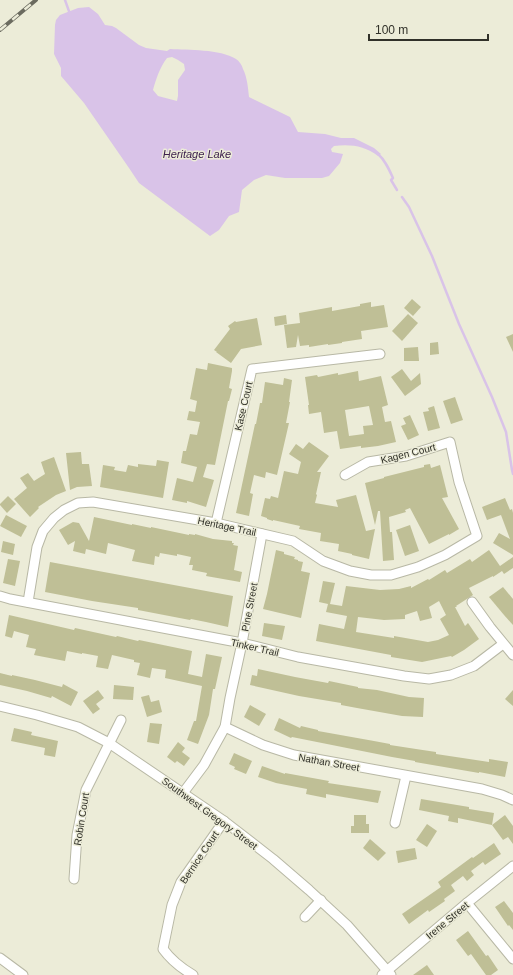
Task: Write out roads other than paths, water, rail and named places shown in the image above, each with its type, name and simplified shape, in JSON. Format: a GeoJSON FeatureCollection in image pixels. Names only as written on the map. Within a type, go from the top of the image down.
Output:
{"type":"FeatureCollection","features":[{"type":"Feature","properties":{"kind":"street","name":"Kase Court"},"geometry":{"type":"LineString","coordinates":[[216,523],[252,369],[380,354]]}},
{"type":"Feature","properties":{"kind":"street","name":"Kagen Court"},"geometry":{"type":"LineString","coordinates":[[345,474],[368,462],[406,456],[450,442],[459,482],[477,536]]}},
{"type":"Feature","properties":{"kind":"street","name":"Heritage Trail"},"geometry":{"type":"LineString","coordinates":[[28,602],[37,547],[43,531],[54,518],[64,510],[78,503],[93,502],[216,523],[293,541],[323,561],[350,571],[372,575],[391,575],[418,567],[438,558],[477,536]]}},
{"type":"Feature","properties":{"kind":"street","name":"Pine Street"},"geometry":{"type":"LineString","coordinates":[[225,727],[262,534]]}},
{"type":"Feature","properties":{"kind":"street","name":"Tinker Trail"},"geometry":{"type":"LineString","coordinates":[[0,596],[242,643],[298,657],[429,679],[451,675],[474,666],[503,644]]}},
{"type":"Feature","properties":{"kind":"street"},"geometry":{"type":"LineString","coordinates":[[472,602],[513,655]]}},
{"type":"Feature","properties":{"kind":"street","name":"Southwest Gregory Street"},"geometry":{"type":"LineString","coordinates":[[0,706],[78,727],[109,743],[224,820],[321,900],[346,925],[387,974]]}},
{"type":"Feature","properties":{"kind":"street","name":"Robin Court"},"geometry":{"type":"LineString","coordinates":[[74,879],[78,835],[86,790],[121,720]]}},
{"type":"Feature","properties":{"kind":"street"},"geometry":{"type":"LineString","coordinates":[[183,793],[204,765],[225,727]]}},
{"type":"Feature","properties":{"kind":"street","name":"Nathan Street"},"geometry":{"type":"LineString","coordinates":[[225,727],[263,745],[294,755],[482,789],[513,800]]}},
{"type":"Feature","properties":{"kind":"street"},"geometry":{"type":"LineString","coordinates":[[395,823],[406,776]]}},
{"type":"Feature","properties":{"kind":"street","name":"Bernice Court"},"geometry":{"type":"LineString","coordinates":[[193,975],[170,958],[164,949],[166,930],[172,905],[181,882],[224,820]]}},
{"type":"Feature","properties":{"kind":"street","name":"Irene Street"},"geometry":{"type":"LineString","coordinates":[[387,974],[467,903],[513,866]]}},
{"type":"Feature","properties":{"kind":"street"},"geometry":{"type":"LineString","coordinates":[[306,917],[321,900]]}},
{"type":"Feature","properties":{"kind":"street"},"geometry":{"type":"LineString","coordinates":[[467,903],[513,959]]}},
{"type":"Feature","properties":{"kind":"street"},"geometry":{"type":"LineString","coordinates":[[0,958],[23,975]]}},
{"type":"Feature","properties":{"kind":"water","name":"Heritage Lake"},"geometry":{"type":"Polygon","coordinates":[[[89,7],[98,14],[105,25],[116,28],[139,45],[146,48],[167,51],[170,49],[204,51],[221,53],[229,56],[237,60],[242,66],[248,86],[249,97],[290,117],[298,132],[325,134],[341,138],[354,138],[374,148],[381,154],[378,156],[358,146],[334,146],[331,149],[332,152],[343,154],[340,163],[329,176],[322,178],[285,178],[266,175],[254,180],[242,190],[239,212],[229,216],[219,230],[210,236],[139,183],[84,103],[61,76],[61,68],[54,54],[56,20],[60,15],[78,8],[89,7]],[[172,57],[167,58],[162,65],[153,90],[158,96],[177,101],[178,80],[185,70],[184,64],[172,57]]]}},
{"type":"Feature","properties":{"kind":"waterway"},"geometry":{"type":"LineString","coordinates":[[65,0],[70,14]]}},
{"type":"Feature","properties":{"kind":"waterway"},"geometry":{"type":"LineString","coordinates":[[378,154],[388,168],[393,178],[391,180],[397,190]]}},
{"type":"Feature","properties":{"kind":"waterway"},"geometry":{"type":"LineString","coordinates":[[402,197],[409,207],[432,256],[459,324],[492,397],[506,432],[513,474]]}},
{"type":"Feature","properties":{"kind":"railway"},"geometry":{"type":"LineString","coordinates":[[0,30],[36,0]]}}]}
